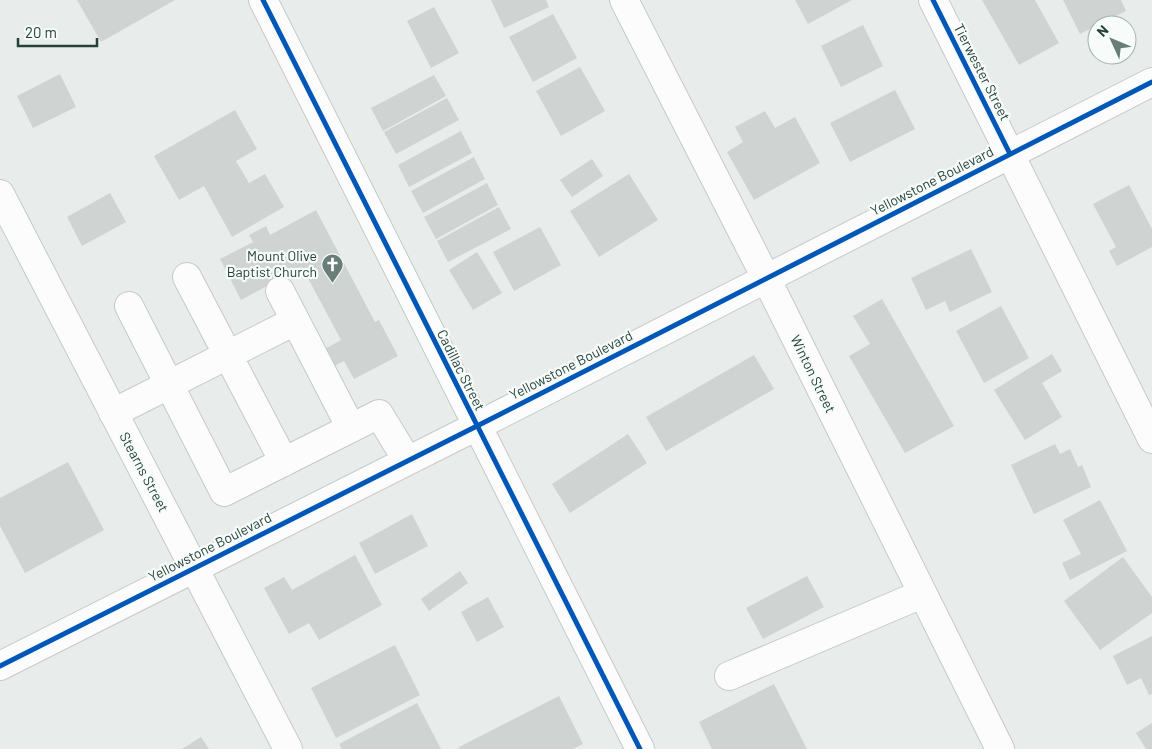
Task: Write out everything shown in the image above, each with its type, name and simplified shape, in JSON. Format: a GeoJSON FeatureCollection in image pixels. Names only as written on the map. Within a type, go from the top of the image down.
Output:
{"type":"FeatureCollection","features":[{"type":"Feature","properties":{"kind":"street","name":"Cadillac Street"},"geometry":{"type":"LineString","coordinates":[[263,0],[640,749]]}},
{"type":"Feature","properties":{"kind":"street","name":"Winton Street"},"geometry":{"type":"LineString","coordinates":[[624,0],[766,278],[1000,749]]}},
{"type":"Feature","properties":{"kind":"street","name":"Tierwester Street"},"geometry":{"type":"LineString","coordinates":[[933,0],[1152,439]]}},
{"type":"Feature","properties":{"kind":"street","name":"Yellowstone Boulevard"},"geometry":{"type":"LineString","coordinates":[[0,666],[477,426],[1152,82]]}},
{"type":"Feature","properties":{"kind":"street","name":"Stearns Street"},"geometry":{"type":"LineString","coordinates":[[0,194],[288,749]]}},
{"type":"Feature","properties":{"kind":"street"},"geometry":{"type":"LineString","coordinates":[[187,277],[284,462]]}},
{"type":"Feature","properties":{"kind":"street"},"geometry":{"type":"LineString","coordinates":[[280,291],[351,428]]}},
{"type":"Feature","properties":{"kind":"street"},"geometry":{"type":"LineString","coordinates":[[129,306],[224,492],[379,414],[407,460]]}},
{"type":"Feature","properties":{"kind":"street"},"geometry":{"type":"LineString","coordinates":[[114,412],[295,321]]}},
{"type":"Feature","properties":{"kind":"street"},"geometry":{"type":"LineString","coordinates":[[729,676],[922,594]]}},
{"type":"Feature","properties":{"kind":"building"},"geometry":{"type":"Polygon","coordinates":[[[77,0],[175,0],[101,42],[77,0]]]}},
{"type":"Feature","properties":{"kind":"building"},"geometry":{"type":"Polygon","coordinates":[[[491,0],[546,0],[549,7],[504,28],[491,0]]]}},
{"type":"Feature","properties":{"kind":"building"},"geometry":{"type":"Polygon","coordinates":[[[795,0],[852,0],[808,24],[795,0]]]}},
{"type":"Feature","properties":{"kind":"building"},"geometry":{"type":"Polygon","coordinates":[[[982,0],[1035,0],[1059,43],[1019,65],[982,0]]]}},
{"type":"Feature","properties":{"kind":"building"},"geometry":{"type":"Polygon","coordinates":[[[1063,0],[1121,0],[1126,11],[1118,15],[1087,15],[1087,30],[1080,34],[1063,0]]]}},
{"type":"Feature","properties":{"kind":"building"},"geometry":{"type":"Polygon","coordinates":[[[434,7],[459,53],[431,68],[407,21],[434,7]]]}},
{"type":"Feature","properties":{"kind":"building"},"geometry":{"type":"Polygon","coordinates":[[[553,14],[577,58],[533,82],[509,37],[553,14]]]}},
{"type":"Feature","properties":{"kind":"building"},"geometry":{"type":"Polygon","coordinates":[[[863,25],[883,66],[841,87],[821,46],[863,25]]]}},
{"type":"Feature","properties":{"kind":"building"},"geometry":{"type":"Polygon","coordinates":[[[580,67],[605,111],[561,136],[536,91],[580,67]]]}},
{"type":"Feature","properties":{"kind":"building"},"geometry":{"type":"Polygon","coordinates":[[[60,74],[76,107],[33,128],[17,96],[60,74]]]}},
{"type":"Feature","properties":{"kind":"building"},"geometry":{"type":"Polygon","coordinates":[[[434,75],[446,96],[383,131],[371,108],[434,75]]]}},
{"type":"Feature","properties":{"kind":"building"},"geometry":{"type":"Polygon","coordinates":[[[895,90],[915,129],[850,162],[830,123],[895,90]]]}},
{"type":"Feature","properties":{"kind":"building"},"geometry":{"type":"Polygon","coordinates":[[[447,98],[459,120],[396,154],[384,132],[447,98]]]}},
{"type":"Feature","properties":{"kind":"building"},"geometry":{"type":"Polygon","coordinates":[[[235,110],[257,149],[236,161],[249,183],[265,174],[284,207],[232,237],[204,186],[179,200],[154,156],[235,110]]]}},
{"type":"Feature","properties":{"kind":"building"},"geometry":{"type":"Polygon","coordinates":[[[765,111],[775,128],[795,117],[820,163],[754,200],[727,152],[743,142],[735,127],[765,111]]]}},
{"type":"Feature","properties":{"kind":"building"},"geometry":{"type":"Polygon","coordinates":[[[461,131],[472,153],[409,187],[398,165],[461,131]]]}},
{"type":"Feature","properties":{"kind":"building"},"geometry":{"type":"Polygon","coordinates":[[[474,157],[485,179],[423,213],[411,191],[474,157]]]}},
{"type":"Feature","properties":{"kind":"building"},"geometry":{"type":"Polygon","coordinates":[[[592,159],[603,176],[572,197],[560,180],[592,159]]]}},
{"type":"Feature","properties":{"kind":"building"},"geometry":{"type":"Polygon","coordinates":[[[629,174],[658,220],[599,257],[570,211],[629,174]]]}},
{"type":"Feature","properties":{"kind":"building"},"geometry":{"type":"Polygon","coordinates":[[[487,183],[498,205],[436,239],[424,217],[487,183]]]}},
{"type":"Feature","properties":{"kind":"building"},"geometry":{"type":"Polygon","coordinates":[[[1129,185],[1152,229],[1152,247],[1117,266],[1109,251],[1116,247],[1093,204],[1129,185]]]}},
{"type":"Feature","properties":{"kind":"building"},"geometry":{"type":"Polygon","coordinates":[[[110,193],[126,222],[82,246],[67,217],[110,193]]]}},
{"type":"Feature","properties":{"kind":"building"},"geometry":{"type":"Polygon","coordinates":[[[499,207],[511,229],[448,262],[437,241],[499,207]]]}},
{"type":"Feature","properties":{"kind":"building","name":"Mount Olive Baptist Church"},"geometry":{"type":"Polygon","coordinates":[[[316,210],[375,322],[379,320],[398,356],[354,379],[344,361],[323,372],[314,355],[341,340],[302,267],[241,300],[220,259],[253,242],[249,235],[266,226],[270,235],[316,210]]]}},
{"type":"Feature","properties":{"kind":"building"},"geometry":{"type":"Polygon","coordinates":[[[540,227],[561,265],[514,291],[493,252],[540,227]]]}},
{"type":"Feature","properties":{"kind":"building"},"geometry":{"type":"Polygon","coordinates":[[[971,249],[992,292],[950,312],[945,301],[926,310],[911,278],[971,249]]]}},
{"type":"Feature","properties":{"kind":"building"},"geometry":{"type":"Polygon","coordinates":[[[477,252],[502,293],[473,310],[449,270],[477,252]]]}},
{"type":"Feature","properties":{"kind":"building"},"geometry":{"type":"Polygon","coordinates":[[[882,299],[954,426],[905,453],[849,356],[870,344],[853,316],[882,299]]]}},
{"type":"Feature","properties":{"kind":"building"},"geometry":{"type":"Polygon","coordinates":[[[1001,306],[1029,358],[984,383],[956,331],[1001,306]]]}},
{"type":"Feature","properties":{"kind":"building"},"geometry":{"type":"Polygon","coordinates":[[[1052,354],[1062,371],[1042,383],[1062,417],[1025,440],[994,390],[1052,354]]]}},
{"type":"Feature","properties":{"kind":"building"},"geometry":{"type":"Polygon","coordinates":[[[754,355],[774,389],[666,451],[646,417],[754,355]]]}},
{"type":"Feature","properties":{"kind":"building"},"geometry":{"type":"Polygon","coordinates":[[[628,434],[647,463],[570,513],[552,484],[628,434]]]}},
{"type":"Feature","properties":{"kind":"building"},"geometry":{"type":"Polygon","coordinates":[[[1055,444],[1060,454],[1070,449],[1078,467],[1082,465],[1091,487],[1034,514],[1011,465],[1055,444]]]}},
{"type":"Feature","properties":{"kind":"building"},"geometry":{"type":"Polygon","coordinates":[[[68,462],[104,530],[25,573],[0,526],[0,498],[68,462]]]}},
{"type":"Feature","properties":{"kind":"building"},"geometry":{"type":"Polygon","coordinates":[[[1100,500],[1127,551],[1070,580],[1062,563],[1081,554],[1063,520],[1100,500]]]}},
{"type":"Feature","properties":{"kind":"building"},"geometry":{"type":"Polygon","coordinates":[[[412,514],[428,546],[375,574],[359,543],[412,514]]]}},
{"type":"Feature","properties":{"kind":"building"},"geometry":{"type":"Polygon","coordinates":[[[355,555],[382,605],[319,640],[309,623],[289,634],[264,588],[284,577],[292,590],[355,555]]]}},
{"type":"Feature","properties":{"kind":"building"},"geometry":{"type":"Polygon","coordinates":[[[1123,557],[1152,597],[1152,613],[1100,650],[1064,601],[1123,557]]]}},
{"type":"Feature","properties":{"kind":"building"},"geometry":{"type":"Polygon","coordinates":[[[460,571],[468,583],[429,611],[421,599],[460,571]]]}},
{"type":"Feature","properties":{"kind":"building"},"geometry":{"type":"Polygon","coordinates":[[[807,576],[824,607],[763,639],[746,608],[807,576]]]}},
{"type":"Feature","properties":{"kind":"building"},"geometry":{"type":"Polygon","coordinates":[[[488,597],[504,627],[477,642],[461,612],[488,597]]]}},
{"type":"Feature","properties":{"kind":"building"},"geometry":{"type":"Polygon","coordinates":[[[1152,636],[1152,694],[1149,695],[1141,678],[1127,685],[1113,656],[1152,636]]]}},
{"type":"Feature","properties":{"kind":"building"},"geometry":{"type":"Polygon","coordinates":[[[395,645],[420,695],[336,738],[311,688],[395,645]]]}},
{"type":"Feature","properties":{"kind":"building"},"geometry":{"type":"Polygon","coordinates":[[[774,684],[807,749],[712,749],[699,722],[774,684]]]}},
{"type":"Feature","properties":{"kind":"building"},"geometry":{"type":"Polygon","coordinates":[[[559,696],[583,744],[573,749],[459,749],[459,747],[559,696]]]}},
{"type":"Feature","properties":{"kind":"building"},"geometry":{"type":"Polygon","coordinates":[[[417,703],[441,749],[342,749],[339,744],[417,703]]]}},
{"type":"Feature","properties":{"kind":"building"},"geometry":{"type":"Polygon","coordinates":[[[1152,723],[1152,749],[1146,749],[1136,733],[1152,723]]]}},
{"type":"Feature","properties":{"kind":"building"},"geometry":{"type":"Polygon","coordinates":[[[201,737],[209,749],[182,749],[201,737]]]}},
{"type":"Feature","properties":{"kind":"cycle path"},"geometry":{"type":"LineString","coordinates":[[263,0],[640,749]]}},
{"type":"Feature","properties":{"kind":"cycle path"},"geometry":{"type":"LineString","coordinates":[[933,0],[1010,154]]}},
{"type":"Feature","properties":{"kind":"cycle path"},"geometry":{"type":"LineString","coordinates":[[0,666],[477,426],[1152,82]]}},
{"type":"Feature","properties":{"kind":"place","name":"Mount Olive Baptist Church"},"geometry":{"type":"Point","coordinates":[333,283]}}]}
